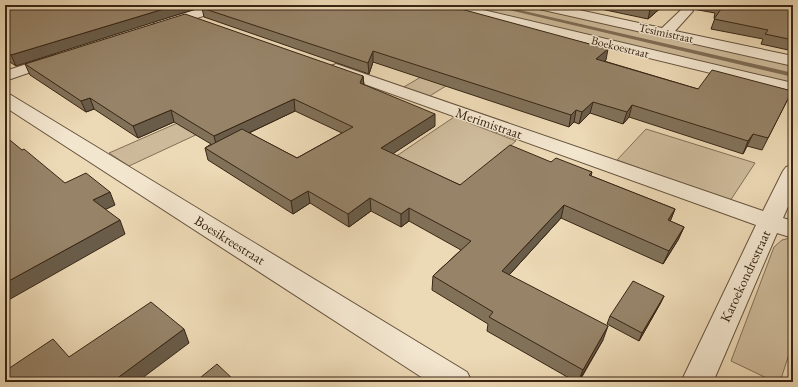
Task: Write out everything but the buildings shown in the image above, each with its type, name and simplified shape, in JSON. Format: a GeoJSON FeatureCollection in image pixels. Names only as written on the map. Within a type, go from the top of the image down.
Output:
{"type":"FeatureCollection","features":[{"type":"Feature","properties":{"kind":"street"},"geometry":{"type":"LineString","coordinates":[[148,29],[225,5]]}},
{"type":"Feature","properties":{"kind":"street","name":"Boekoestraat"},"geometry":{"type":"LineString","coordinates":[[447,5],[793,88]]}},
{"type":"Feature","properties":{"kind":"street","name":"Tesimistraat"},"geometry":{"type":"LineString","coordinates":[[539,5],[793,61]]}},
{"type":"Feature","properties":{"kind":"street"},"geometry":{"type":"LineString","coordinates":[[665,33],[687,11]]}},
{"type":"Feature","properties":{"kind":"street"},"geometry":{"type":"LineString","coordinates":[[186,17],[213,26]]}},
{"type":"Feature","properties":{"kind":"street"},"geometry":{"type":"LineString","coordinates":[[5,76],[65,56]]}},
{"type":"Feature","properties":{"kind":"street","name":"Merimistraat"},"geometry":{"type":"LineString","coordinates":[[322,64],[782,226]]}},
{"type":"Feature","properties":{"kind":"street","name":"Boesikreestraat"},"geometry":{"type":"LineString","coordinates":[[5,99],[456,382]]}},
{"type":"Feature","properties":{"kind":"street","name":"Karoekondrestraat"},"geometry":{"type":"LineString","coordinates":[[697,382],[782,226],[793,171]]}},
{"type":"Feature","properties":{"kind":"shaded area"},"geometry":{"type":"Polygon","coordinates":[[[457,5],[530,5],[793,64],[793,85],[457,5]]]}},
{"type":"Feature","properties":{"kind":"shaded area"},"geometry":{"type":"Polygon","coordinates":[[[457,56],[482,64],[428,97],[402,88],[457,56]]]}},
{"type":"Feature","properties":{"kind":"shaded area"},"geometry":{"type":"Polygon","coordinates":[[[239,96],[258,106],[129,166],[109,153],[239,96]]]}},
{"type":"Feature","properties":{"kind":"shaded area"},"geometry":{"type":"Polygon","coordinates":[[[454,117],[516,141],[455,192],[389,161],[454,117]]]}},
{"type":"Feature","properties":{"kind":"shaded area"},"geometry":{"type":"Polygon","coordinates":[[[646,129],[755,163],[730,201],[617,160],[646,129]]]}},
{"type":"Feature","properties":{"kind":"shaded area"},"geometry":{"type":"Polygon","coordinates":[[[793,238],[793,352],[790,351],[780,382],[775,382],[731,361],[774,247],[782,240],[793,238]]]}},
{"type":"Feature","properties":{"kind":"waterway"},"geometry":{"type":"LineString","coordinates":[[491,5],[793,75]]}}]}
